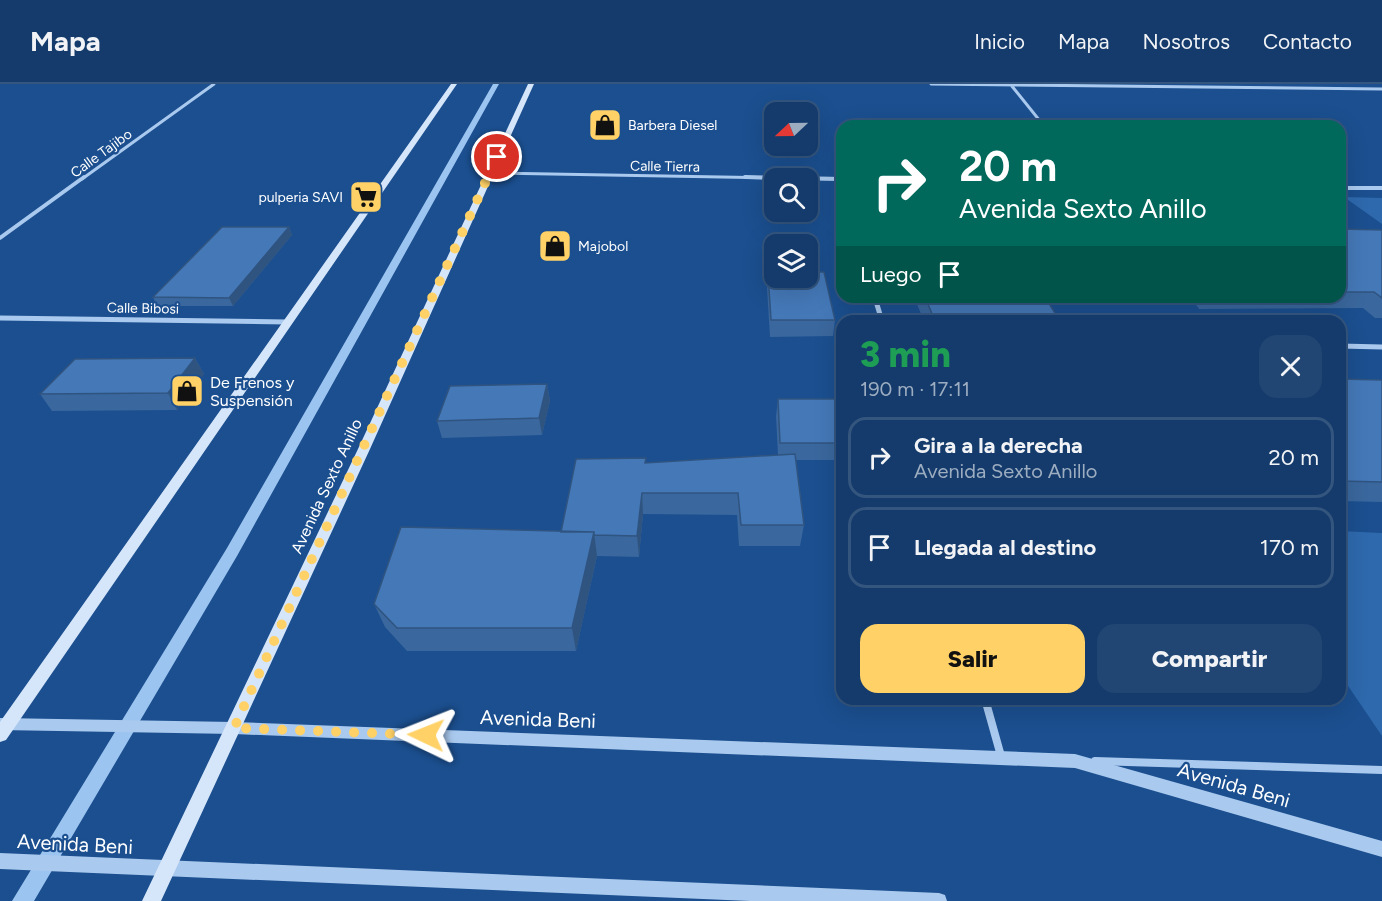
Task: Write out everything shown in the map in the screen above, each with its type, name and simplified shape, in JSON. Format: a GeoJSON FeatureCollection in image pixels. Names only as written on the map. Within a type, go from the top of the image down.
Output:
{"type":"FeatureCollection","features":[{"type":"Feature","properties":{"kind":"main road"},"geometry":{"type":"LineString","coordinates":[[3,727],[454,84]]}},
{"type":"Feature","properties":{"kind":"main road","name":"Avenida Sexto Anillo"},"geometry":{"type":"LineString","coordinates":[[151,901],[234,728],[531,84]]}},
{"type":"Feature","properties":{"kind":"street","name":"Calle Tajibo"},"geometry":{"type":"LineString","coordinates":[[0,238],[214,84]]}},
{"type":"Feature","properties":{"kind":"street"},"geometry":{"type":"LineString","coordinates":[[931,84],[1382,89]]}},
{"type":"Feature","properties":{"kind":"street"},"geometry":{"type":"LineString","coordinates":[[1011,85],[1039,120]]}},
{"type":"Feature","properties":{"kind":"street","name":"Calle Tierra"},"geometry":{"type":"LineString","coordinates":[[489,173],[836,179]]}},
{"type":"Feature","properties":{"kind":"street"},"geometry":{"type":"LineString","coordinates":[[1346,188],[1382,188]]}},
{"type":"Feature","properties":{"kind":"street","name":"Calle Bibosi"},"geometry":{"type":"LineString","coordinates":[[0,318],[286,322]]}},
{"type":"Feature","properties":{"kind":"street"},"geometry":{"type":"LineString","coordinates":[[1346,346],[1382,348]]}},
{"type":"Feature","properties":{"kind":"street"},"geometry":{"type":"LineString","coordinates":[[987,705],[1001,757]]}},
{"type":"Feature","properties":{"kind":"street","name":"Avenida Beni"},"geometry":{"type":"LineString","coordinates":[[3,727],[43,724],[234,728],[1382,770]]}},
{"type":"Feature","properties":{"kind":"street","name":"Avenida Beni"},"geometry":{"type":"LineString","coordinates":[[1075,760],[1382,849]]}},
{"type":"Feature","properties":{"kind":"street","name":"Avenida Beni"},"geometry":{"type":"LineString","coordinates":[[0,861],[166,870],[939,901]]}},
{"type":"Feature","properties":{"kind":"shaded area"},"geometry":{"type":"Polygon","coordinates":[[[1346,197],[1382,198],[1382,224],[1346,198],[1346,197]]]}},
{"type":"Feature","properties":{"kind":"shaded area"},"geometry":{"type":"Polygon","coordinates":[[[1346,531],[1382,533],[1382,736],[1346,683],[1346,531]]]}},
{"type":"Feature","properties":{"kind":"building"},"geometry":{"type":"Polygon","coordinates":[[[222,227],[289,227],[229,298],[153,297],[222,227]]]}},
{"type":"Feature","properties":{"kind":"building"},"geometry":{"type":"Polygon","coordinates":[[[1346,229],[1382,230],[1382,298],[1374,292],[1346,292],[1346,229]]]}},
{"type":"Feature","properties":{"kind":"building"},"geometry":{"type":"Polygon","coordinates":[[[818,272],[824,272],[835,320],[771,320],[769,288],[818,288],[818,272]]]}},
{"type":"Feature","properties":{"kind":"building"},"geometry":{"type":"Polygon","coordinates":[[[928,303],[1049,303],[1056,315],[932,315],[928,303]]]}},
{"type":"Feature","properties":{"kind":"building"},"geometry":{"type":"Polygon","coordinates":[[[195,358],[168,393],[40,394],[75,359],[195,358]]]}},
{"type":"Feature","properties":{"kind":"building"},"geometry":{"type":"Polygon","coordinates":[[[1346,379],[1382,380],[1382,482],[1346,481],[1346,379]]]}},
{"type":"Feature","properties":{"kind":"building"},"geometry":{"type":"Polygon","coordinates":[[[547,384],[539,418],[437,421],[450,386],[547,384]]]}},
{"type":"Feature","properties":{"kind":"building"},"geometry":{"type":"Polygon","coordinates":[[[778,399],[836,399],[836,443],[780,443],[778,399]]]}},
{"type":"Feature","properties":{"kind":"building"},"geometry":{"type":"Polygon","coordinates":[[[795,454],[804,525],[741,525],[738,493],[642,493],[637,536],[561,532],[576,459],[646,458],[645,463],[795,454]]]}},
{"type":"Feature","properties":{"kind":"building"},"geometry":{"type":"Polygon","coordinates":[[[401,527],[594,532],[572,628],[397,628],[374,604],[401,527]]]}},
{"type":"Feature","properties":{"kind":"waterway"},"geometry":{"type":"LineString","coordinates":[[22,901],[232,552],[496,84]]}},
{"type":"Feature","properties":{"kind":"place","name":"Barbera Diesel"},"geometry":{"type":"Point","coordinates":[605,125]}},
{"type":"Feature","properties":{"kind":"place","name":"pulperia SAVI"},"geometry":{"type":"Point","coordinates":[366,197]}},
{"type":"Feature","properties":{"kind":"place","name":"Majobol"},"geometry":{"type":"Point","coordinates":[555,246]}},
{"type":"Feature","properties":{"kind":"place","name":"De Frenos y Suspensión"},"geometry":{"type":"Point","coordinates":[187,391]}},
{"type":"Feature","properties":{"kind":"route"},"geometry":{"type":"LineString","coordinates":[[426,735],[234,728],[497,157]]}}]}
